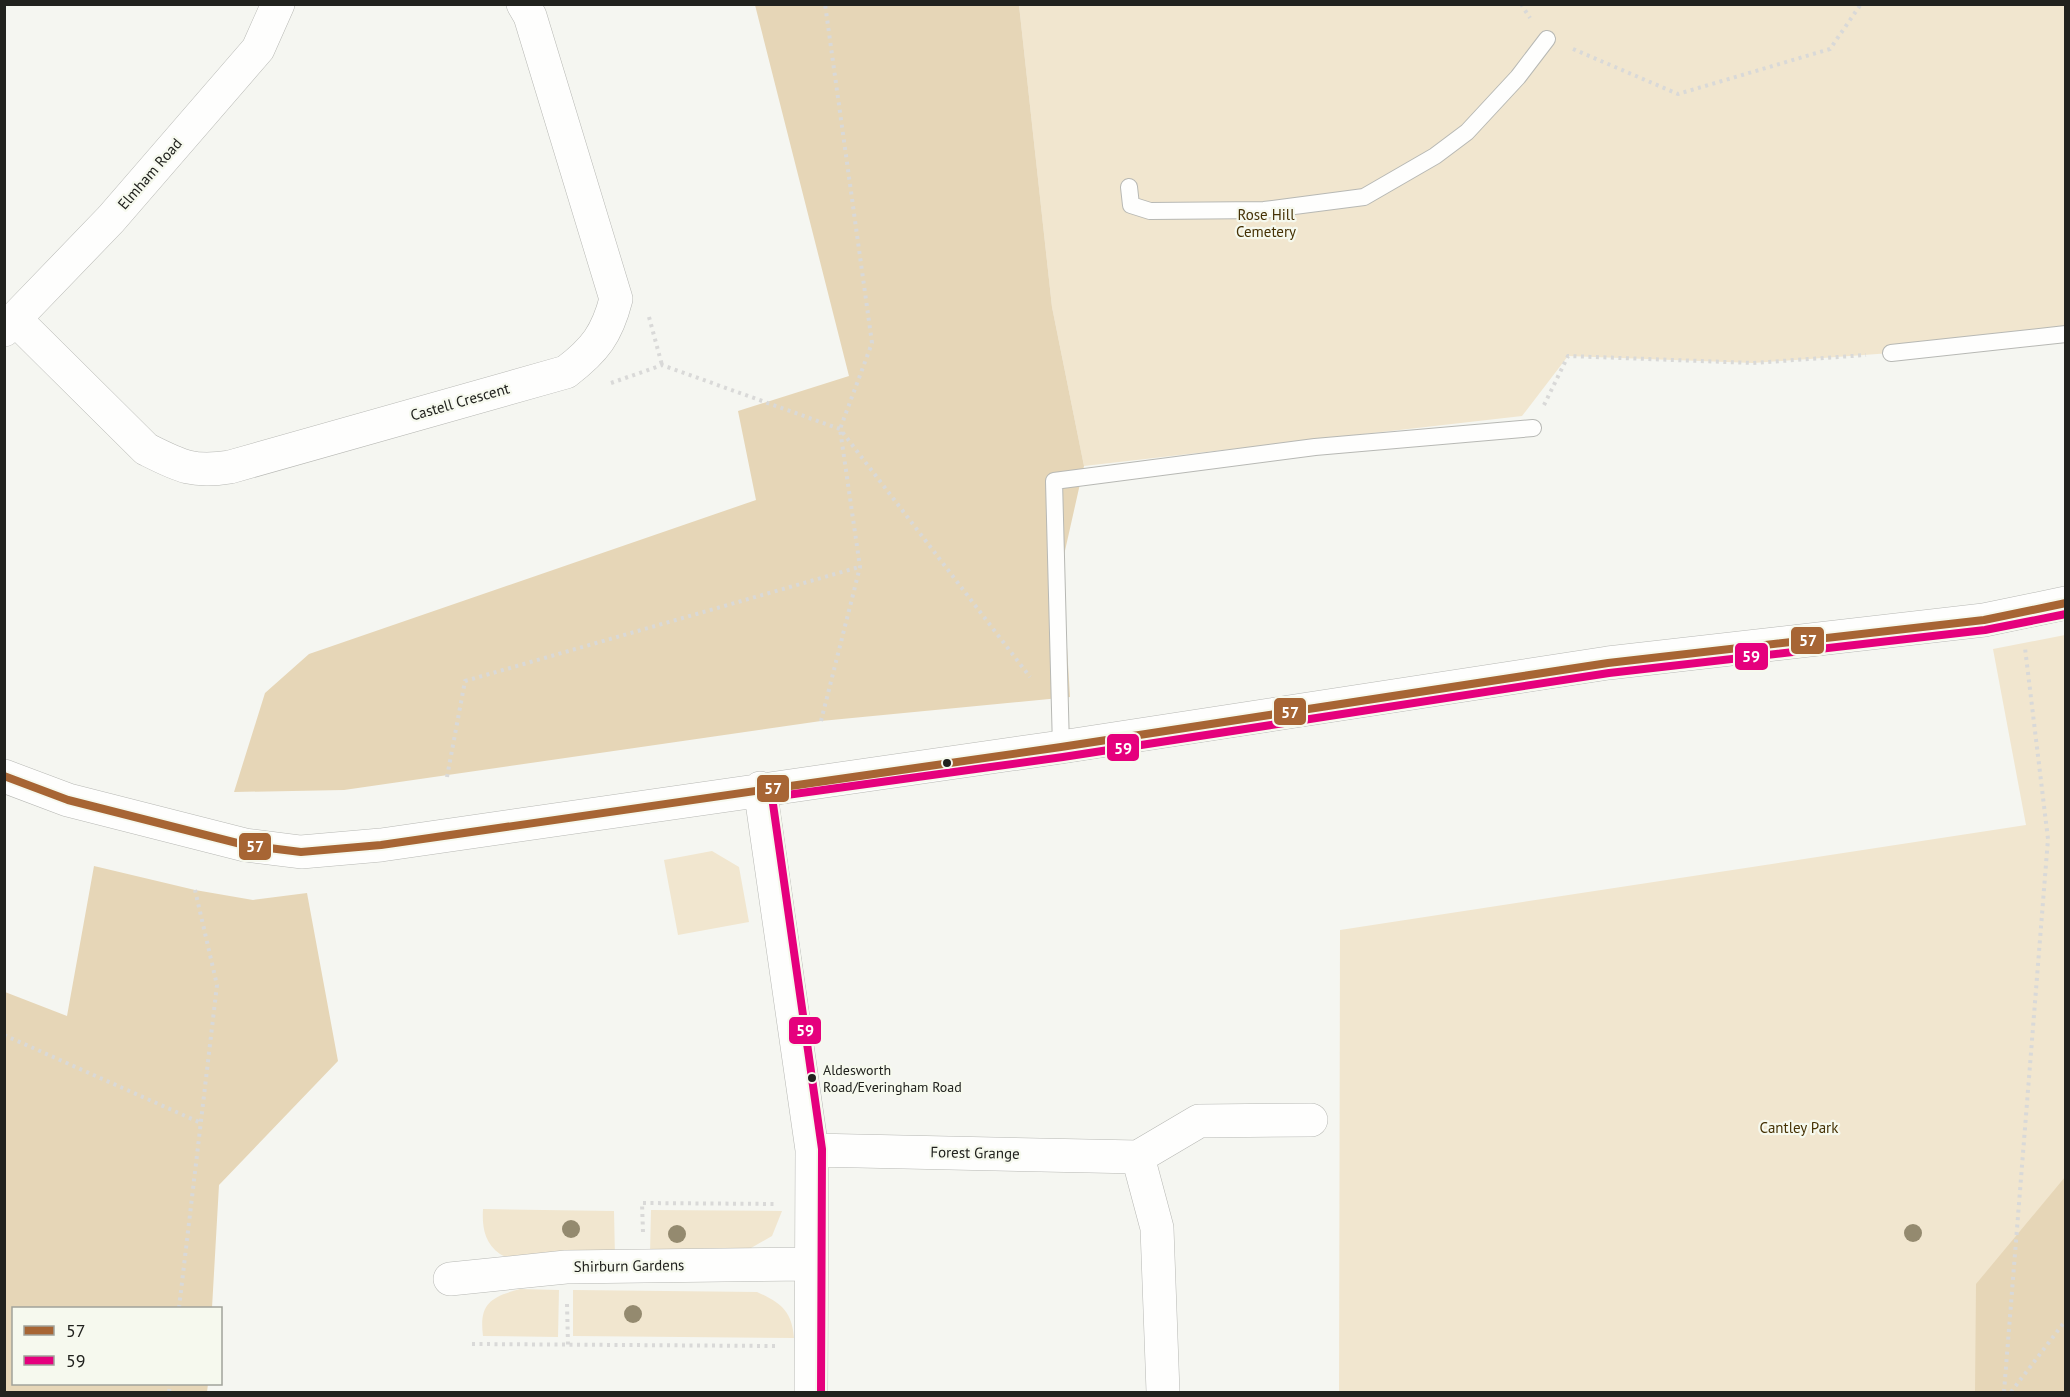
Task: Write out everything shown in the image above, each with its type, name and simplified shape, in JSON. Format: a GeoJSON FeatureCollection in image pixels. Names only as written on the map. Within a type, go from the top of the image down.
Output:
{"type":"FeatureCollection","features":[{"type":"Feature","properties":{"kind":"street","name":"Elmham Road"},"geometry":{"type":"LineString","coordinates":[[10,325],[111,219],[258,49],[278,4]]}},
{"type":"Feature","properties":{"kind":"street","name":"Castell Crescent"},"geometry":{"type":"LineString","coordinates":[[10,325],[146,449],[172,462],[202,471],[230,467],[566,372],[588,355],[609,326],[616,299],[530,16],[523,4]]}},
{"type":"Feature","properties":{"kind":"street"},"geometry":{"type":"LineString","coordinates":[[4,776],[68,801],[245,845],[301,852],[381,845],[760,788],[1060,731],[1608,663],[1984,620],[2066,603]]}},
{"type":"Feature","properties":{"kind":"street"},"geometry":{"type":"LineString","coordinates":[[760,788],[812,1150],[809,1264],[810,1392]]}},
{"type":"Feature","properties":{"kind":"street"},"geometry":{"type":"LineString","coordinates":[[1163,1392],[1157,1228],[1138,1157],[1199,1121],[1311,1120]]}},
{"type":"Feature","properties":{"kind":"street","name":"Forest Grange"},"geometry":{"type":"LineString","coordinates":[[812,1150],[1138,1157]]}},
{"type":"Feature","properties":{"kind":"street","name":"Shirburn Gardens"},"geometry":{"type":"LineString","coordinates":[[450,1279],[566,1267],[809,1264]]}},
{"type":"Feature","properties":{"kind":"lane"},"geometry":{"type":"LineString","coordinates":[[1129,187],[1131,205],[1150,211],[1264,210],[1364,197],[1435,156],[1467,132],[1518,77],[1547,39]]}},
{"type":"Feature","properties":{"kind":"lane"},"geometry":{"type":"LineString","coordinates":[[1891,353],[2066,334]]}},
{"type":"Feature","properties":{"kind":"lane"},"geometry":{"type":"LineString","coordinates":[[1060,731],[1054,480],[1315,447],[1533,428]]}},
{"type":"Feature","properties":{"kind":"path"},"geometry":{"type":"LineString","coordinates":[[821,721],[860,567],[840,429],[872,343],[825,4]]}},
{"type":"Feature","properties":{"kind":"path"},"geometry":{"type":"LineString","coordinates":[[1521,4],[1547,39],[1678,94],[1830,49],[1861,4]]}},
{"type":"Feature","properties":{"kind":"path"},"geometry":{"type":"LineString","coordinates":[[1533,428],[1568,356],[1753,363],[1891,353]]}},
{"type":"Feature","properties":{"kind":"path"},"geometry":{"type":"LineString","coordinates":[[609,384],[662,365],[840,429],[1060,731]]}},
{"type":"Feature","properties":{"kind":"path"},"geometry":{"type":"LineString","coordinates":[[447,777],[465,681],[860,567]]}},
{"type":"Feature","properties":{"kind":"path"},"geometry":{"type":"LineString","coordinates":[[2004,1392],[2049,839],[2025,643],[2014,614]]}},
{"type":"Feature","properties":{"kind":"path"},"geometry":{"type":"LineString","coordinates":[[179,1307],[218,985],[195,890]]}},
{"type":"Feature","properties":{"kind":"path"},"geometry":{"type":"LineString","coordinates":[[4,1035],[201,1123]]}},
{"type":"Feature","properties":{"kind":"path"},"geometry":{"type":"LineString","coordinates":[[644,1266],[642,1203],[811,1204]]}},
{"type":"Feature","properties":{"kind":"path"},"geometry":{"type":"LineString","coordinates":[[2011,1392],[2066,1320]]}},
{"type":"Feature","properties":{"kind":"path"},"geometry":{"type":"LineString","coordinates":[[472,1344],[810,1346]]}},
{"type":"Feature","properties":{"kind":"green space","name":"Rose Hill Cemetery"},"geometry":{"type":"Polygon","coordinates":[[[1019,5],[2065,5],[2065,331],[1891,353],[1753,363],[1568,356],[1522,416],[1084,466],[1052,307],[1019,5]]]}},
{"type":"Feature","properties":{"kind":"green space","name":"Cantley Park"},"geometry":{"type":"Polygon","coordinates":[[[2065,635],[2065,1392],[1339,1392],[1340,930],[2026,825],[1993,649],[2065,635]]]}},
{"type":"Feature","properties":{"kind":"green space"},"geometry":{"type":"Polygon","coordinates":[[[712,851],[739,867],[749,922],[678,935],[664,860],[712,851]]]}},
{"type":"Feature","properties":{"kind":"green space"},"geometry":{"type":"Polygon","coordinates":[[[483,1209],[614,1211],[615,1258],[536,1260],[508,1257],[500,1254],[490,1245],[484,1228],[483,1209]]]}},
{"type":"Feature","properties":{"kind":"green space"},"geometry":{"type":"Polygon","coordinates":[[[651,1210],[782,1211],[772,1236],[744,1252],[650,1254],[651,1210]]]}},
{"type":"Feature","properties":{"kind":"green space"},"geometry":{"type":"Polygon","coordinates":[[[520,1289],[559,1290],[558,1337],[483,1336],[483,1316],[489,1303],[501,1295],[520,1289]]]}},
{"type":"Feature","properties":{"kind":"green space"},"geometry":{"type":"Polygon","coordinates":[[[573,1290],[757,1292],[784,1309],[791,1321],[794,1338],[573,1336],[573,1290]]]}},
{"type":"Feature","properties":{"kind":"shaded area"},"geometry":{"type":"Polygon","coordinates":[[[755,5],[1019,5],[1052,307],[1084,466],[1062,564],[1070,697],[821,721],[344,790],[234,792],[265,693],[309,654],[756,500],[738,411],[849,376],[755,5]]]}},
{"type":"Feature","properties":{"kind":"shaded area"},"geometry":{"type":"Polygon","coordinates":[[[94,866],[195,890],[253,900],[307,893],[338,1061],[219,1185],[212,1307],[12,1307],[12,1385],[208,1385],[207,1392],[5,1392],[5,992],[67,1016],[94,866]]]}},
{"type":"Feature","properties":{"kind":"shaded area"},"geometry":{"type":"Polygon","coordinates":[[[2065,1177],[2065,1391],[1975,1392],[1976,1284],[2065,1177]]]}},
{"type":"Feature","properties":{"kind":"transit line","name":"57"},"geometry":{"type":"LineString","coordinates":[[4,776],[68,800],[245,845],[301,852],[381,845],[1061,747],[1608,663],[1984,620],[2066,603]]}},
{"type":"Feature","properties":{"kind":"transit line","name":"59"},"geometry":{"type":"LineString","coordinates":[[821,1392],[822,1149],[772,797],[1063,757],[1609,673],[1985,630],[2066,614]]}},
{"type":"Feature","properties":{"kind":"place","name":"Aldesworth Road/Everingham Road"},"geometry":{"type":"Point","coordinates":[812,1078]}}]}
